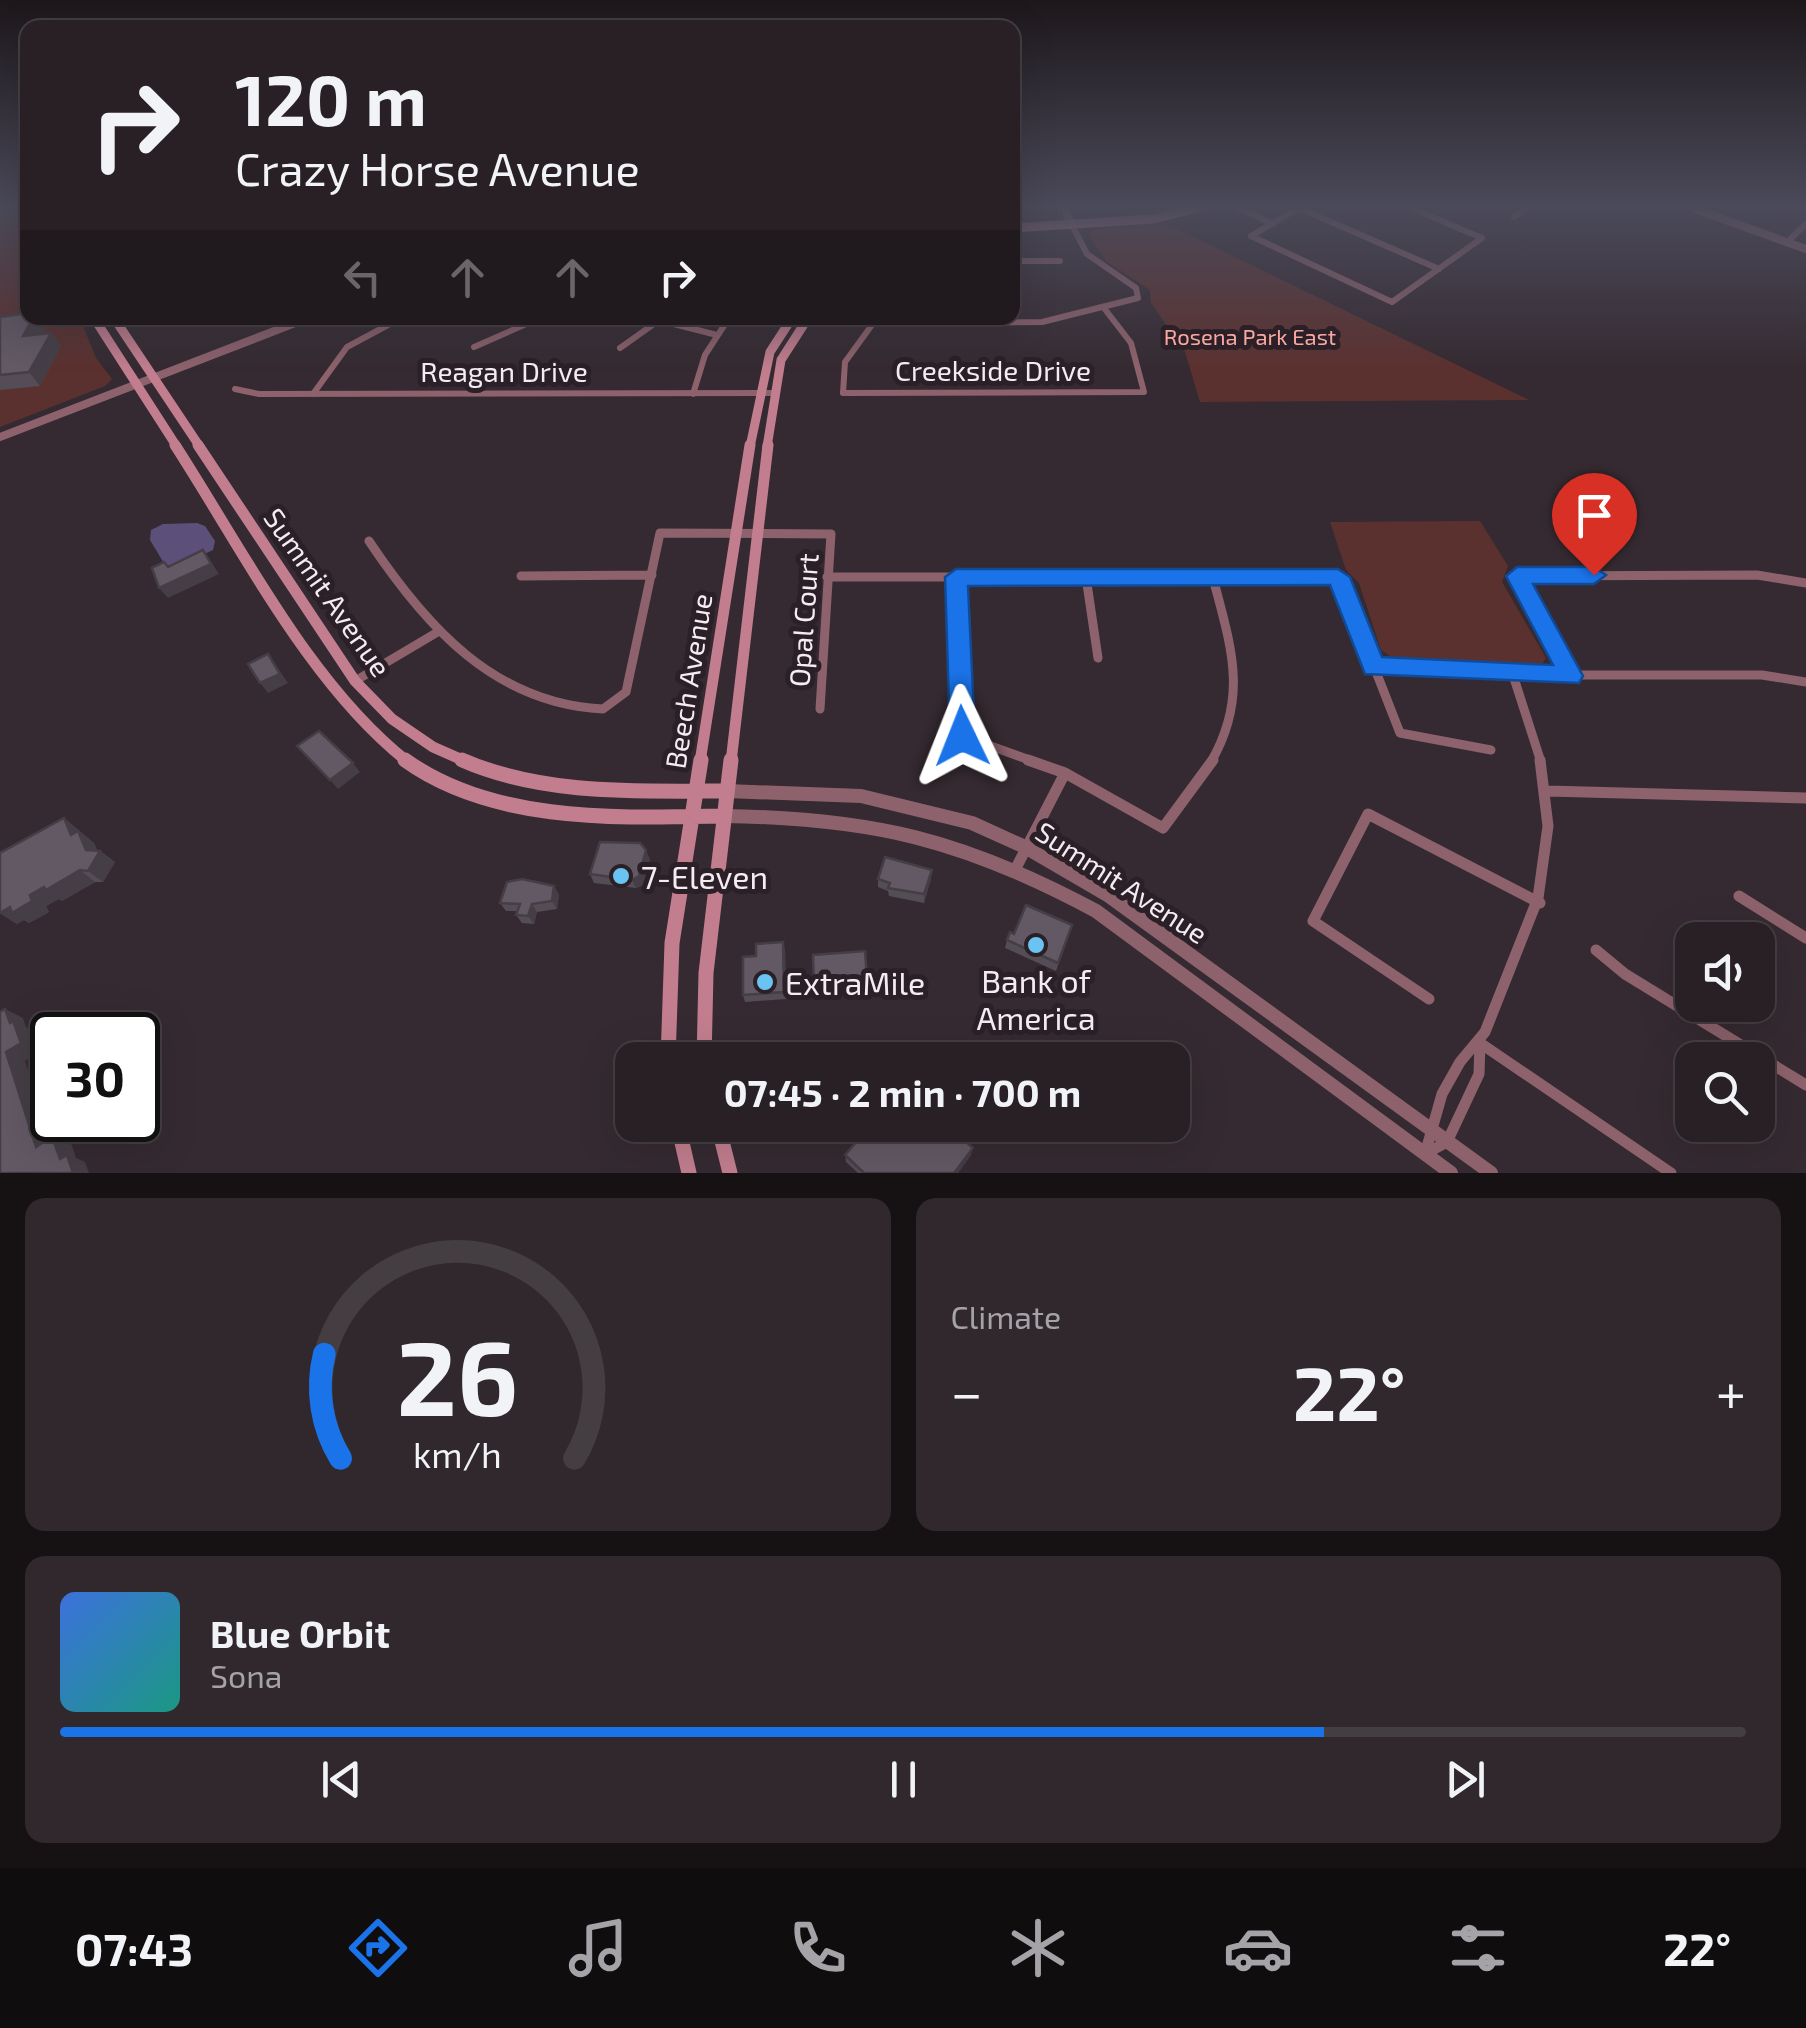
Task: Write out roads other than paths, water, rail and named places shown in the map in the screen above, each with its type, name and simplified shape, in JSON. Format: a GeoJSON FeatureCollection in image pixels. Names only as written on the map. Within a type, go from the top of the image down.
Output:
{"type":"FeatureCollection","features":[{"type":"Feature","properties":{"kind":"main road","name":"Summit Avenue"},"geometry":{"type":"LineString","coordinates":[[98,325],[330,686],[368,733],[436,778],[501,802],[599,818],[724,816]]}},
{"type":"Feature","properties":{"kind":"main road","name":"Summit Avenue"},"geometry":{"type":"LineString","coordinates":[[119,325],[355,681],[416,736],[485,769],[580,790],[727,791]]}},
{"type":"Feature","properties":{"kind":"main road","name":"Beech Avenue"},"geometry":{"type":"LineString","coordinates":[[669,1042],[672,944],[699,791],[758,393],[770,352],[787,325]]}},
{"type":"Feature","properties":{"kind":"main road","name":"Beech Avenue"},"geometry":{"type":"LineString","coordinates":[[704,1042],[706,973],[774,393],[781,360],[804,325]]}},
{"type":"Feature","properties":{"kind":"main road"},"geometry":{"type":"LineString","coordinates":[[682,1142],[689,1173]]}},
{"type":"Feature","properties":{"kind":"main road"},"geometry":{"type":"LineString","coordinates":[[722,1142],[730,1173]]}},
{"type":"Feature","properties":{"kind":"street"},"geometry":{"type":"LineString","coordinates":[[1094,260],[1140,295]]}},
{"type":"Feature","properties":{"kind":"street"},"geometry":{"type":"LineString","coordinates":[[1302,260],[1392,302],[1453,260]]}},
{"type":"Feature","properties":{"kind":"street"},"geometry":{"type":"LineString","coordinates":[[1416,260],[1439,270]]}},
{"type":"Feature","properties":{"kind":"street"},"geometry":{"type":"LineString","coordinates":[[1020,261],[1060,261]]}},
{"type":"Feature","properties":{"kind":"street"},"geometry":{"type":"LineString","coordinates":[[1020,323],[1104,308],[1140,295]]}},
{"type":"Feature","properties":{"kind":"street","name":"Creekside Drive"},"geometry":{"type":"LineString","coordinates":[[871,325],[848,357],[840,385],[843,393],[1144,392],[1131,342],[1104,308]]}},
{"type":"Feature","properties":{"kind":"street"},"geometry":{"type":"LineString","coordinates":[[0,437],[290,325]]}},
{"type":"Feature","properties":{"kind":"street"},"geometry":{"type":"LineString","coordinates":[[313,394],[347,347],[389,325]]}},
{"type":"Feature","properties":{"kind":"street"},"geometry":{"type":"LineString","coordinates":[[474,347],[524,325]]}},
{"type":"Feature","properties":{"kind":"street"},"geometry":{"type":"LineString","coordinates":[[620,348],[648,325]]}},
{"type":"Feature","properties":{"kind":"street"},"geometry":{"type":"LineString","coordinates":[[675,325],[717,335]]}},
{"type":"Feature","properties":{"kind":"street"},"geometry":{"type":"LineString","coordinates":[[692,394],[724,325]]}},
{"type":"Feature","properties":{"kind":"street","name":"Reagan Drive"},"geometry":{"type":"LineString","coordinates":[[235,389],[313,394],[774,393]]}},
{"type":"Feature","properties":{"kind":"street"},"geometry":{"type":"LineString","coordinates":[[370,541],[436,633],[486,674],[521,691],[595,712],[608,710],[626,692],[660,533],[831,534]]}},
{"type":"Feature","properties":{"kind":"street","name":"Opal Court"},"geometry":{"type":"LineString","coordinates":[[820,709],[831,534]]}},
{"type":"Feature","properties":{"kind":"street"},"geometry":{"type":"LineString","coordinates":[[1571,676],[1517,576],[1757,574],[1806,583]]}},
{"type":"Feature","properties":{"kind":"street"},"geometry":{"type":"LineString","coordinates":[[521,576],[652,575]]}},
{"type":"Feature","properties":{"kind":"street"},"geometry":{"type":"LineString","coordinates":[[828,577],[1338,577],[1400,733],[1477,744],[1491,750]]}},
{"type":"Feature","properties":{"kind":"street"},"geometry":{"type":"LineString","coordinates":[[956,577],[962,736],[1065,772],[1163,828],[1214,762],[1235,714],[1234,660],[1213,578]]}},
{"type":"Feature","properties":{"kind":"street"},"geometry":{"type":"LineString","coordinates":[[1086,577],[1098,658]]}},
{"type":"Feature","properties":{"kind":"street"},"geometry":{"type":"LineString","coordinates":[[355,681],[436,633]]}},
{"type":"Feature","properties":{"kind":"street"},"geometry":{"type":"LineString","coordinates":[[1373,667],[1513,675],[1762,675],[1806,682]]}},
{"type":"Feature","properties":{"kind":"street"},"geometry":{"type":"LineString","coordinates":[[1425,1154],[1448,1142],[1479,1074],[1480,1043],[1540,903],[1549,857],[1548,790],[1532,723],[1513,675]]}},
{"type":"Feature","properties":{"kind":"street"},"geometry":{"type":"LineString","coordinates":[[1016,868],[1065,772]]}},
{"type":"Feature","properties":{"kind":"street"},"geometry":{"type":"LineString","coordinates":[[1548,790],[1806,798]]}},
{"type":"Feature","properties":{"kind":"street","name":"Summit Avenue"},"geometry":{"type":"LineString","coordinates":[[727,791],[861,796],[972,823],[1025,847],[1108,896],[1491,1173]]}},
{"type":"Feature","properties":{"kind":"street"},"geometry":{"type":"LineString","coordinates":[[1429,999],[1313,921],[1368,814],[1540,903]]}},
{"type":"Feature","properties":{"kind":"street","name":"Summit Avenue"},"geometry":{"type":"LineString","coordinates":[[724,816],[854,820],[935,837],[1016,868],[1096,911],[1451,1173]]}},
{"type":"Feature","properties":{"kind":"street"},"geometry":{"type":"LineString","coordinates":[[1739,896],[1806,938]]}},
{"type":"Feature","properties":{"kind":"street"},"geometry":{"type":"LineString","coordinates":[[1596,950],[1625,974],[1806,1084]]}},
{"type":"Feature","properties":{"kind":"street"},"geometry":{"type":"LineString","coordinates":[[1425,1154],[1429,1128],[1460,1061],[1480,1043]]}},
{"type":"Feature","properties":{"kind":"street"},"geometry":{"type":"LineString","coordinates":[[1480,1043],[1672,1173]]}},
{"type":"Feature","properties":{"kind":"place","name":"7-Eleven"},"geometry":{"type":"Point","coordinates":[621,876]}},
{"type":"Feature","properties":{"kind":"place","name":"Bank of America"},"geometry":{"type":"Point","coordinates":[1036,945]}},
{"type":"Feature","properties":{"kind":"place","name":"ExtraMile"},"geometry":{"type":"Point","coordinates":[765,982]}},
{"type":"Feature","properties":{"kind":"park label","name":"Rosena Park East"},"geometry":{"type":"Point","coordinates":[1250,336]}}]}
